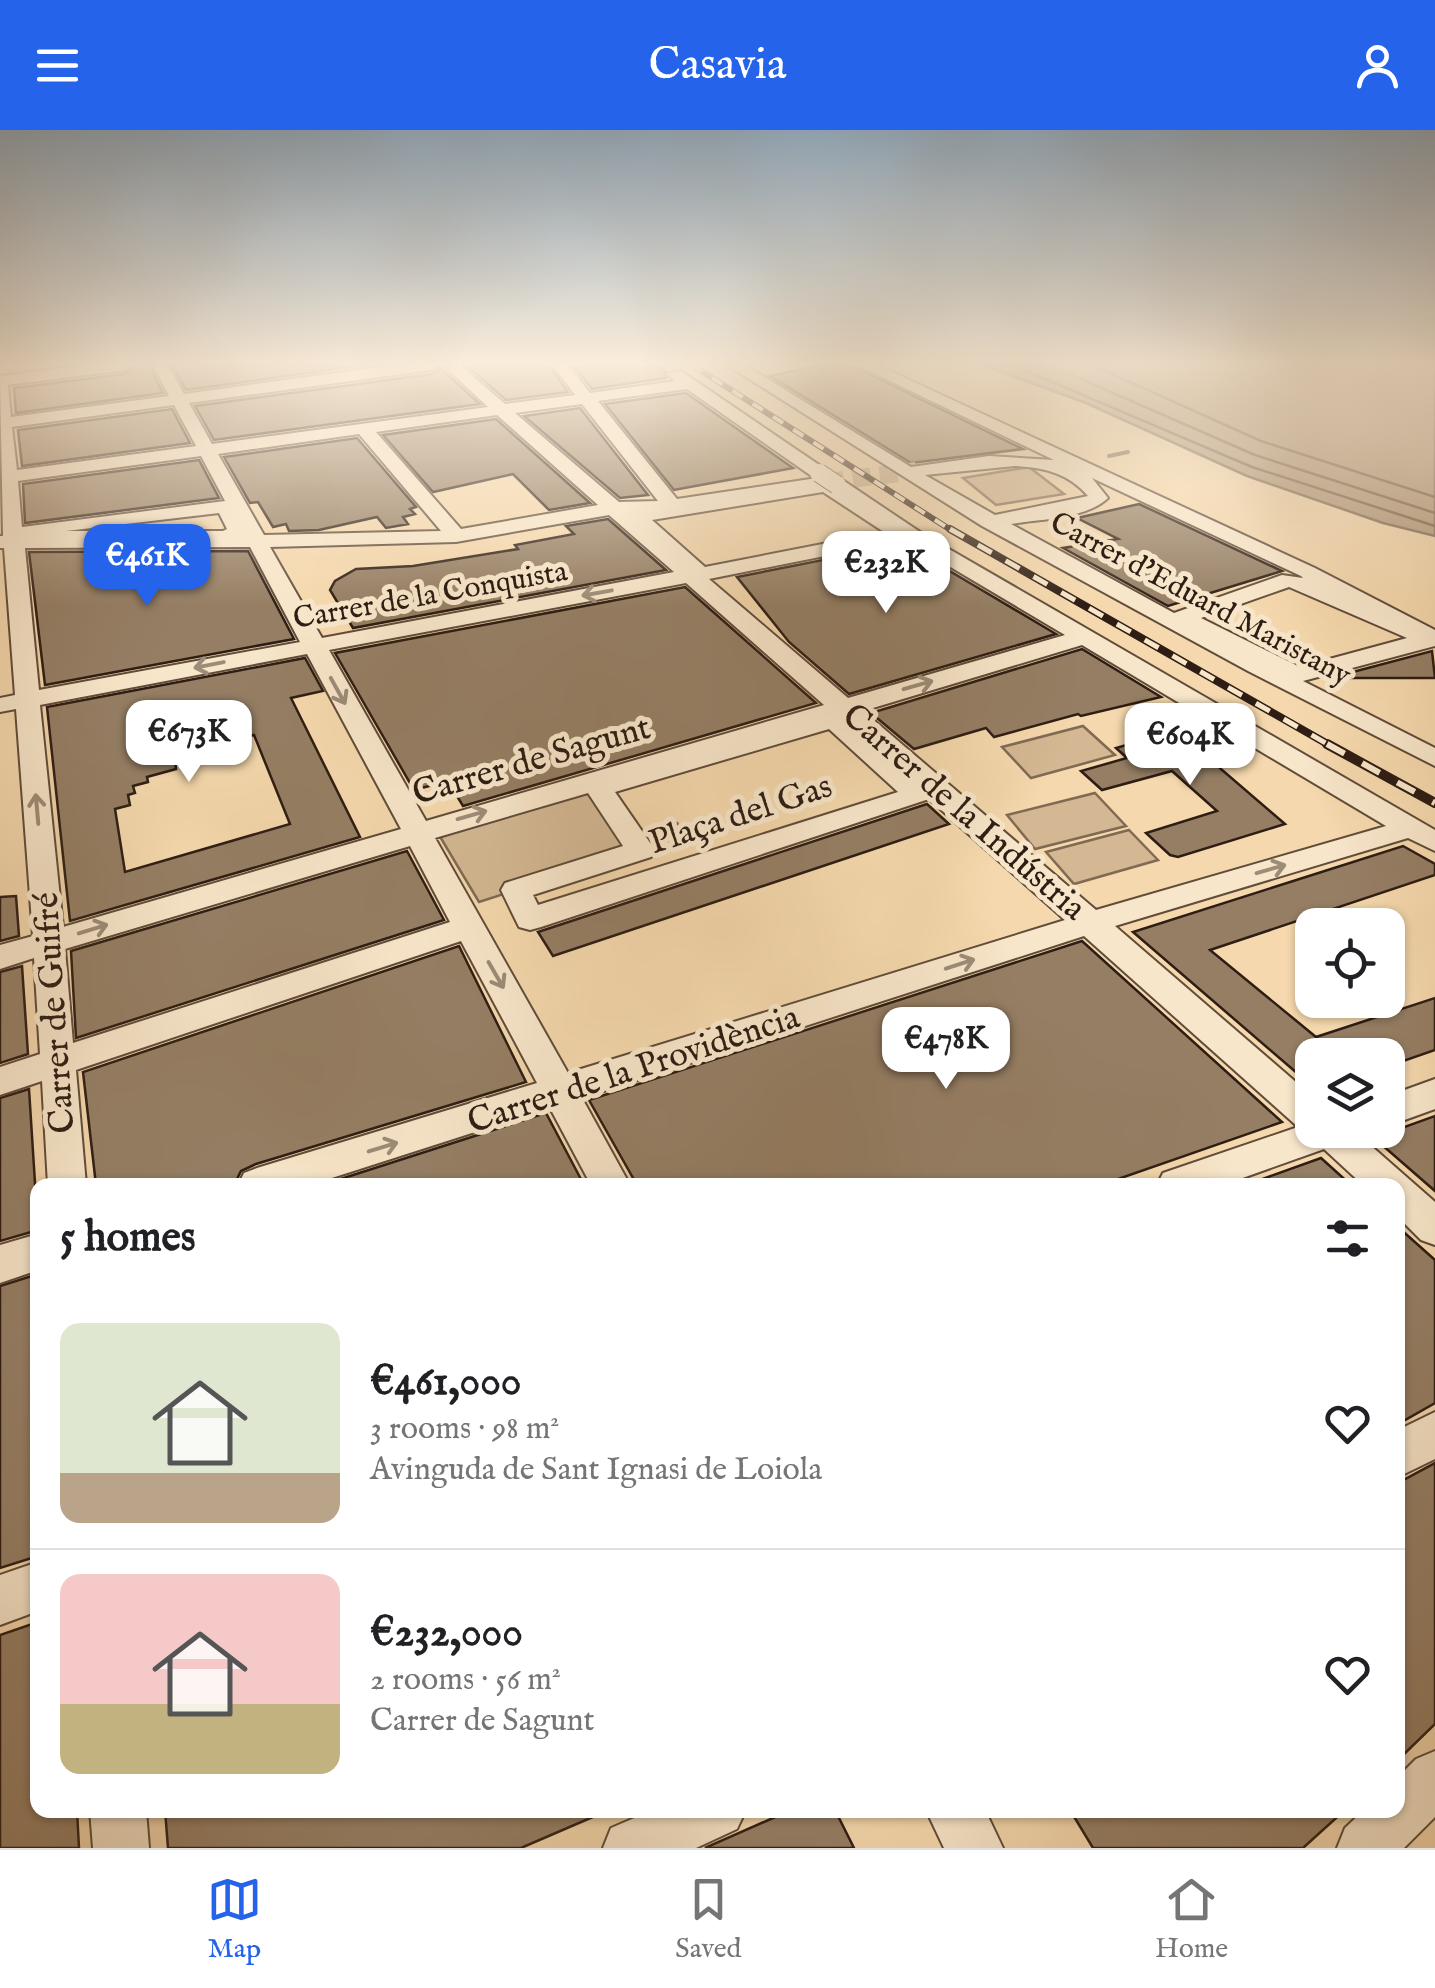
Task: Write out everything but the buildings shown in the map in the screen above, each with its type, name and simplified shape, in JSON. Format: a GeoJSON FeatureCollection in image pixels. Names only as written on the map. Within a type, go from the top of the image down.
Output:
{"type":"FeatureCollection","features":[{"type":"Feature","properties":{"kind":"street","name":"Carrer de Guifré"},"geometry":{"type":"LineString","coordinates":[[5,445],[5,530],[12,537],[9,577],[14,703],[50,942],[55,1063],[66,1178]]}},
{"type":"Feature","properties":{"kind":"street"},"geometry":{"type":"LineString","coordinates":[[203,445],[607,1178]]}},
{"type":"Feature","properties":{"kind":"street"},"geometry":{"type":"LineString","coordinates":[[4,471],[242,445]]}},
{"type":"Feature","properties":{"kind":"street"},"geometry":{"type":"LineString","coordinates":[[378,445],[456,536]]}},
{"type":"Feature","properties":{"kind":"street","name":"Carrer de la Indústria"},"geometry":{"type":"LineString","coordinates":[[542,445],[697,575],[1295,1100]]}},
{"type":"Feature","properties":{"kind":"street"},"geometry":{"type":"LineString","coordinates":[[624,445],[672,506]]}},
{"type":"Feature","properties":{"kind":"street"},"geometry":{"type":"LineString","coordinates":[[777,445],[916,538],[1423,835]]}},
{"type":"Feature","properties":{"kind":"street","name":"Carrer d'Eduard Maristany"},"geometry":{"type":"LineString","coordinates":[[865,445],[990,522],[1159,616],[1435,758]]}},
{"type":"Feature","properties":{"kind":"street"},"geometry":{"type":"LineString","coordinates":[[1036,445],[1308,572],[1435,639]]}},
{"type":"Feature","properties":{"kind":"street"},"geometry":{"type":"LineString","coordinates":[[916,470],[1033,460],[1091,483],[1099,498],[1086,506],[990,522]]}},
{"type":"Feature","properties":{"kind":"street"},"geometry":{"type":"LineString","coordinates":[[12,537],[257,544],[456,536],[614,508],[672,506],[827,480]]}},
{"type":"Feature","properties":{"kind":"street"},"geometry":{"type":"LineString","coordinates":[[826,486],[901,535],[774,560],[697,575],[636,517],[826,486]]}},
{"type":"Feature","properties":{"kind":"street"},"geometry":{"type":"LineString","coordinates":[[12,537],[30,529],[29,537],[227,537],[238,531],[224,507],[12,537]]}},
{"type":"Feature","properties":{"kind":"street","name":"Carrer de la Conquista"},"geometry":{"type":"LineString","coordinates":[[14,703],[697,575]]}},
{"type":"Feature","properties":{"kind":"street"},"geometry":{"type":"LineString","coordinates":[[1290,580],[1426,638],[1297,675],[1182,617],[1290,580]]}},
{"type":"Feature","properties":{"kind":"street","name":"Carrer de Sagunt"},"geometry":{"type":"LineString","coordinates":[[0,957],[1084,637]]}},
{"type":"Feature","properties":{"kind":"street","name":"Plaça del Gas"},"geometry":{"type":"LineString","coordinates":[[833,720],[918,795],[530,920],[516,890],[641,850],[600,788],[833,720]]}},
{"type":"Feature","properties":{"kind":"street","name":"Carrer de la Providència"},"geometry":{"type":"LineString","coordinates":[[280,1178],[560,1093],[1092,921],[1423,835]]}},
{"type":"Feature","properties":{"kind":"street"},"geometry":{"type":"LineString","coordinates":[[0,1081],[469,927]]}},
{"type":"Feature","properties":{"kind":"street"},"geometry":{"type":"LineString","coordinates":[[1405,1105],[1435,1094]]}},
{"type":"Feature","properties":{"kind":"street"},"geometry":{"type":"LineString","coordinates":[[1194,1178],[1295,1139]]}},
{"type":"Feature","properties":{"kind":"street","name":"Carrer de la Indústria"},"geometry":{"type":"LineString","coordinates":[[1349,1148],[1381,1178]]}},
{"type":"Feature","properties":{"kind":"street"},"geometry":{"type":"LineString","coordinates":[[1405,1199],[1435,1226]]}},
{"type":"Feature","properties":{"kind":"street"},"geometry":{"type":"LineString","coordinates":[[0,1264],[30,1255]]}},
{"type":"Feature","properties":{"kind":"street"},"geometry":{"type":"LineString","coordinates":[[1405,1451],[1435,1434]]}},
{"type":"Feature","properties":{"kind":"street"},"geometry":{"type":"LineString","coordinates":[[0,1600],[30,1589]]}},
{"type":"Feature","properties":{"kind":"street"},"geometry":{"type":"LineString","coordinates":[[1405,1808],[1435,1778]]}},
{"type":"Feature","properties":{"kind":"street"},"geometry":{"type":"LineString","coordinates":[[119,1818],[121,1848]]}},
{"type":"Feature","properties":{"kind":"street"},"geometry":{"type":"LineString","coordinates":[[631,1848],[700,1818]]}},
{"type":"Feature","properties":{"kind":"street"},"geometry":{"type":"LineString","coordinates":[[958,1818],[974,1848]]}},
{"type":"Feature","properties":{"kind":"street"},"geometry":{"type":"LineString","coordinates":[[1364,1848],[1394,1818]]}},
{"type":"Feature","properties":{"kind":"shaded area"},"geometry":{"type":"Polygon","coordinates":[[[1029,467],[1064,494],[996,505],[963,478],[1029,467]]]}},
{"type":"Feature","properties":{"kind":"shaded area"},"geometry":{"type":"Polygon","coordinates":[[[1083,726],[1115,755],[1031,778],[1002,747],[1083,726]]]}},
{"type":"Feature","properties":{"kind":"shaded area"},"geometry":{"type":"Polygon","coordinates":[[[599,788],[633,838],[677,823],[686,835],[479,902],[439,835],[599,788]]]}},
{"type":"Feature","properties":{"kind":"shaded area"},"geometry":{"type":"Polygon","coordinates":[[[1095,793],[1126,826],[1035,849],[1007,815],[1095,793]]]}},
{"type":"Feature","properties":{"kind":"shaded area"},"geometry":{"type":"Polygon","coordinates":[[[1129,830],[1158,860],[1074,884],[1046,852],[1129,830]]]}},
{"type":"Feature","properties":{"kind":"water"},"geometry":{"type":"Polygon","coordinates":[[[1179,445],[1435,445],[1435,536],[1383,523],[1247,476],[1179,445]]]}},
{"type":"Feature","properties":{"kind":"waterway"},"geometry":{"type":"LineString","coordinates":[[1109,456],[1128,452]]}},
{"type":"Feature","properties":{"kind":"tunnel"},"geometry":{"type":"LineString","coordinates":[[826,482],[916,471]]}},
{"type":"Feature","properties":{"kind":"railway"},"geometry":{"type":"LineString","coordinates":[[818,445],[954,532]]}},
{"type":"Feature","properties":{"kind":"railway"},"geometry":{"type":"LineString","coordinates":[[950,529],[1331,746]]}},
{"type":"Feature","properties":{"kind":"railway"},"geometry":{"type":"LineString","coordinates":[[1327,744],[1435,803]]}}]}
